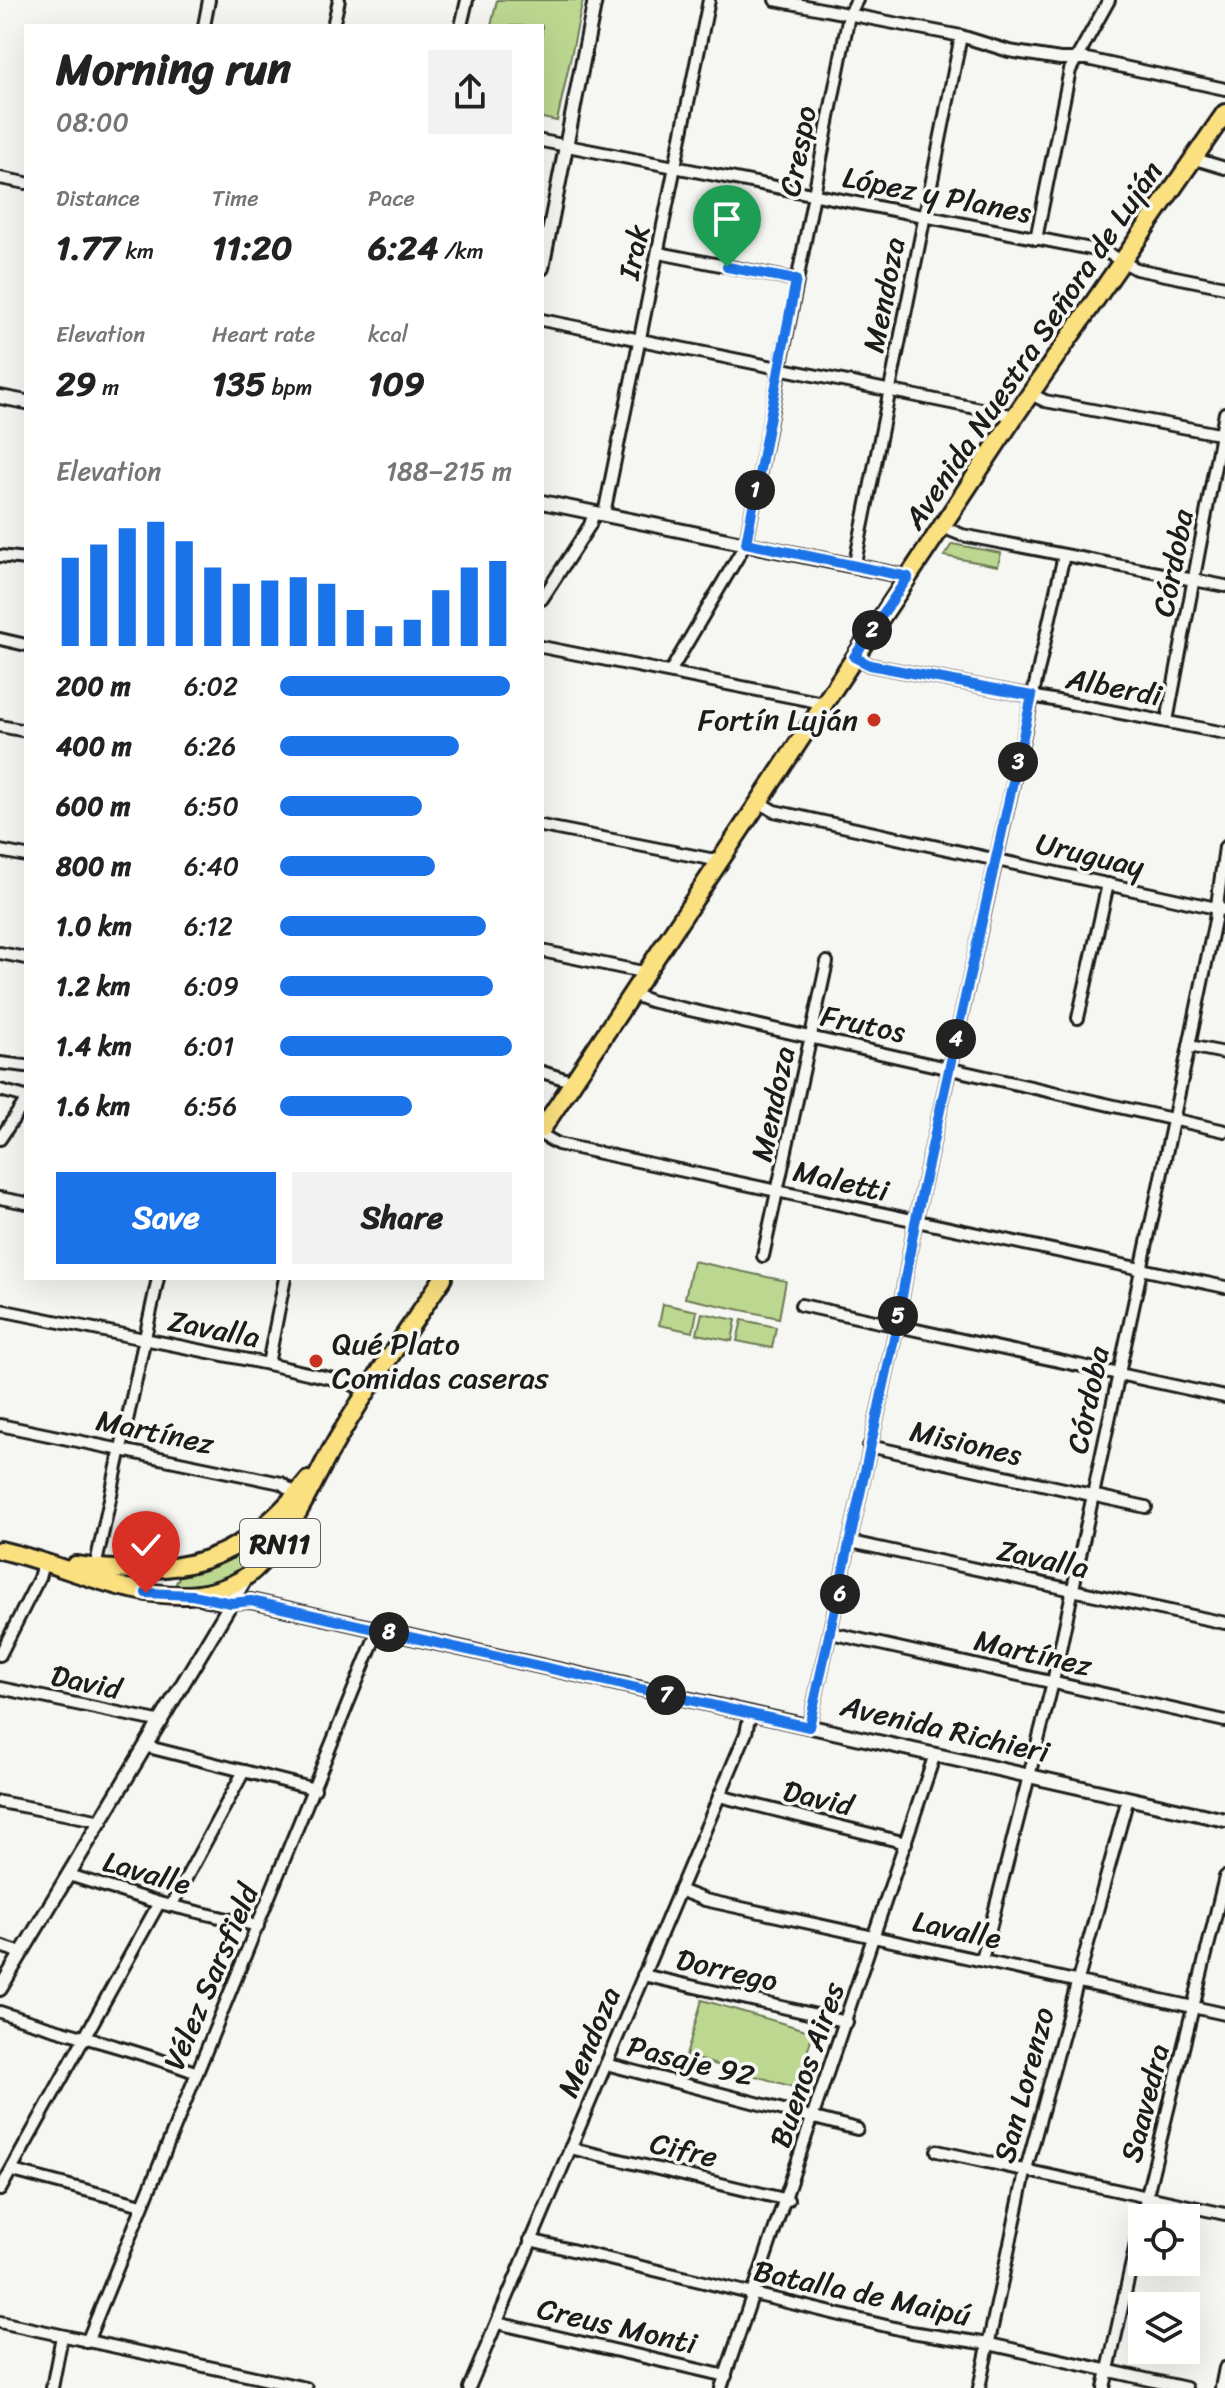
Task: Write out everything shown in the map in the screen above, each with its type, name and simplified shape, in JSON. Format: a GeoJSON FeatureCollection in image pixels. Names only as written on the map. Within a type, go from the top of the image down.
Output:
{"type":"FeatureCollection","features":[{"type":"Feature","properties":{"kind":"main road","name":"Avenida Nuestra Señora de Luján"},"geometry":{"type":"LineString","coordinates":[[544,1129],[1015,416],[1225,113]]}},
{"type":"Feature","properties":{"kind":"main road","name":"RN11"},"geometry":{"type":"LineString","coordinates":[[47,1561],[141,1572],[172,1569],[239,1547],[278,1516],[297,1495],[330,1451],[442,1280]]}},
{"type":"Feature","properties":{"kind":"main road","name":"RN11"},"geometry":{"type":"LineString","coordinates":[[192,1595],[218,1590],[251,1573],[285,1537],[330,1451]]}},
{"type":"Feature","properties":{"kind":"main road","name":"RN11"},"geometry":{"type":"LineString","coordinates":[[239,1547],[253,1554],[251,1573]]}},
{"type":"Feature","properties":{"kind":"main road","name":"Avenida Richieri"},"geometry":{"type":"LineString","coordinates":[[0,1550],[47,1561],[123,1589],[192,1595]]}},
{"type":"Feature","properties":{"kind":"main road"},"geometry":{"type":"LineString","coordinates":[[172,1569],[167,1583],[172,1595]]}},
{"type":"Feature","properties":{"kind":"street"},"geometry":{"type":"LineString","coordinates":[[204,24],[209,0]]}},
{"type":"Feature","properties":{"kind":"street"},"geometry":{"type":"LineString","coordinates":[[333,24],[339,0]]}},
{"type":"Feature","properties":{"kind":"street"},"geometry":{"type":"LineString","coordinates":[[461,24],[467,0]]}},
{"type":"Feature","properties":{"kind":"street"},"geometry":{"type":"LineString","coordinates":[[544,258],[595,0]]}},
{"type":"Feature","properties":{"kind":"street","name":"Irak"},"geometry":{"type":"LineString","coordinates":[[544,596],[599,513],[641,339],[709,0]]}},
{"type":"Feature","properties":{"kind":"street"},"geometry":{"type":"LineString","coordinates":[[775,0],[961,36],[1009,51],[1074,59],[1225,89]]}},
{"type":"Feature","properties":{"kind":"street","name":"Crespo"},"geometry":{"type":"LineString","coordinates":[[670,672],[746,543],[849,15],[857,0]]}},
{"type":"Feature","properties":{"kind":"street"},"geometry":{"type":"LineString","coordinates":[[1036,239],[1074,59],[1109,0]]}},
{"type":"Feature","properties":{"kind":"street","name":"Mendoza"},"geometry":{"type":"LineString","coordinates":[[855,563],[961,36]]}},
{"type":"Feature","properties":{"kind":"street","name":"López y Planes"},"geometry":{"type":"LineString","coordinates":[[544,141],[1106,252],[1136,269],[1225,287]]}},
{"type":"Feature","properties":{"kind":"street"},"geometry":{"type":"LineString","coordinates":[[1195,159],[1225,168]]}},
{"type":"Feature","properties":{"kind":"street"},"geometry":{"type":"LineString","coordinates":[[0,178],[24,183]]}},
{"type":"Feature","properties":{"kind":"street"},"geometry":{"type":"LineString","coordinates":[[659,253],[796,280]]}},
{"type":"Feature","properties":{"kind":"street"},"geometry":{"type":"LineString","coordinates":[[544,320],[1015,416]]}},
{"type":"Feature","properties":{"kind":"street"},"geometry":{"type":"LineString","coordinates":[[1031,394],[1045,401],[1223,434]]}},
{"type":"Feature","properties":{"kind":"street"},"geometry":{"type":"LineString","coordinates":[[0,397],[24,402]]}},
{"type":"Feature","properties":{"kind":"street","name":"Córdoba"},"geometry":{"type":"LineString","coordinates":[[1167,721],[1196,580],[1225,413]]}},
{"type":"Feature","properties":{"kind":"street"},"geometry":{"type":"LineString","coordinates":[[544,502],[855,563],[908,577]]}},
{"type":"Feature","properties":{"kind":"street"},"geometry":{"type":"LineString","coordinates":[[942,527],[962,535],[1225,586]]}},
{"type":"Feature","properties":{"kind":"street"},"geometry":{"type":"LineString","coordinates":[[809,1727],[897,1325],[915,1223],[1064,555]]}},
{"type":"Feature","properties":{"kind":"street"},"geometry":{"type":"LineString","coordinates":[[0,556],[24,559]]}},
{"type":"Feature","properties":{"kind":"street"},"geometry":{"type":"LineString","coordinates":[[0,639],[24,645]]}},
{"type":"Feature","properties":{"kind":"street"},"geometry":{"type":"LineString","coordinates":[[544,647],[823,703]]}},
{"type":"Feature","properties":{"kind":"street","name":"Alberdi"},"geometry":{"type":"LineString","coordinates":[[854,657],[870,665],[1225,733]]}},
{"type":"Feature","properties":{"kind":"street"},"geometry":{"type":"LineString","coordinates":[[0,726],[24,731]]}},
{"type":"Feature","properties":{"kind":"street","name":"Uruguay"},"geometry":{"type":"LineString","coordinates":[[759,802],[774,811],[1220,909]]}},
{"type":"Feature","properties":{"kind":"street"},"geometry":{"type":"LineString","coordinates":[[544,826],[720,861]]}},
{"type":"Feature","properties":{"kind":"street","name":"Córdoba"},"geometry":{"type":"LineString","coordinates":[[982,1960],[1053,1682],[1220,909],[1225,847]]}},
{"type":"Feature","properties":{"kind":"street"},"geometry":{"type":"LineString","coordinates":[[0,851],[24,856]]}},
{"type":"Feature","properties":{"kind":"street"},"geometry":{"type":"LineString","coordinates":[[1078,1018],[1108,884]]}},
{"type":"Feature","properties":{"kind":"street"},"geometry":{"type":"LineString","coordinates":[[544,951],[647,973]]}},
{"type":"Feature","properties":{"kind":"street"},"geometry":{"type":"LineString","coordinates":[[0,953],[24,958]]}},
{"type":"Feature","properties":{"kind":"street","name":"Mendoza"},"geometry":{"type":"LineString","coordinates":[[763,1256],[827,962]]}},
{"type":"Feature","properties":{"kind":"street","name":"Frutos"},"geometry":{"type":"LineString","coordinates":[[632,994],[650,1001],[1225,1131]]}},
{"type":"Feature","properties":{"kind":"street"},"geometry":{"type":"LineString","coordinates":[[1189,1046],[1225,1053]]}},
{"type":"Feature","properties":{"kind":"street"},"geometry":{"type":"LineString","coordinates":[[0,1063],[24,1066]]}},
{"type":"Feature","properties":{"kind":"street"},"geometry":{"type":"LineString","coordinates":[[544,1073],[574,1082]]}},
{"type":"Feature","properties":{"kind":"street"},"geometry":{"type":"LineString","coordinates":[[0,1090],[24,1098]]}},
{"type":"Feature","properties":{"kind":"street"},"geometry":{"type":"LineString","coordinates":[[0,1139],[24,1102]]}},
{"type":"Feature","properties":{"kind":"street","name":"Maletti"},"geometry":{"type":"LineString","coordinates":[[544,1134],[558,1144],[915,1223],[1225,1287]]}},
{"type":"Feature","properties":{"kind":"street"},"geometry":{"type":"LineString","coordinates":[[0,1198],[24,1203]]}},
{"type":"Feature","properties":{"kind":"street"},"geometry":{"type":"LineString","coordinates":[[95,1568],[158,1280]]}},
{"type":"Feature","properties":{"kind":"street"},"geometry":{"type":"LineString","coordinates":[[268,1364],[285,1280]]}},
{"type":"Feature","properties":{"kind":"street"},"geometry":{"type":"LineString","coordinates":[[801,1305],[1225,1397]]}},
{"type":"Feature","properties":{"kind":"street","name":"Zavalla"},"geometry":{"type":"LineString","coordinates":[[0,1310],[268,1364],[347,1382],[368,1392]]}},
{"type":"Feature","properties":{"kind":"street","name":"Martínez"},"geometry":{"type":"LineString","coordinates":[[0,1425],[281,1483],[297,1495]]}},
{"type":"Feature","properties":{"kind":"street","name":"Misiones"},"geometry":{"type":"LineString","coordinates":[[869,1446],[1146,1507]]}},
{"type":"Feature","properties":{"kind":"street","name":"Zavalla"},"geometry":{"type":"LineString","coordinates":[[851,1542],[1225,1623]]}},
{"type":"Feature","properties":{"kind":"street"},"geometry":{"type":"LineString","coordinates":[[0,1655],[47,1561]]}},
{"type":"Feature","properties":{"kind":"street"},"geometry":{"type":"LineString","coordinates":[[0,1989],[251,1573]]}},
{"type":"Feature","properties":{"kind":"street","name":"Avenida Richieri"},"geometry":{"type":"LineString","coordinates":[[192,1595],[231,1603],[251,1601],[1225,1820]]}},
{"type":"Feature","properties":{"kind":"street","name":"Vélez Sarsfield"},"geometry":{"type":"LineString","coordinates":[[87,2342],[378,1630]]}},
{"type":"Feature","properties":{"kind":"street","name":"Martínez"},"geometry":{"type":"LineString","coordinates":[[831,1633],[1225,1721]]}},
{"type":"Feature","properties":{"kind":"street","name":"David"},"geometry":{"type":"LineString","coordinates":[[0,1688],[162,1722]]}},
{"type":"Feature","properties":{"kind":"street","name":"Mendoza"},"geometry":{"type":"LineString","coordinates":[[469,2388],[719,1796],[750,1714]]}},
{"type":"Feature","properties":{"kind":"street"},"geometry":{"type":"LineString","coordinates":[[148,1747],[315,1789]]}},
{"type":"Feature","properties":{"kind":"street","name":"Buenos Aires"},"geometry":{"type":"LineString","coordinates":[[721,2388],[788,2200],[934,1757]]}},
{"type":"Feature","properties":{"kind":"street"},"geometry":{"type":"LineString","coordinates":[[171,1906],[244,1771]]}},
{"type":"Feature","properties":{"kind":"street","name":"David"},"geometry":{"type":"LineString","coordinates":[[719,1796],[906,1843]]}},
{"type":"Feature","properties":{"kind":"street","name":"San Lorenzo"},"geometry":{"type":"LineString","coordinates":[[979,2388],[1025,2173],[1128,1798]]}},
{"type":"Feature","properties":{"kind":"street","name":"Lavalle"},"geometry":{"type":"LineString","coordinates":[[0,1802],[102,1821]]}},
{"type":"Feature","properties":{"kind":"street","name":"Lavalle"},"geometry":{"type":"LineString","coordinates":[[69,1875],[159,1903],[258,1926]]}},
{"type":"Feature","properties":{"kind":"street","name":"Saavedra"},"geometry":{"type":"LineString","coordinates":[[1104,2388],[1146,2199],[1225,1877]]}},
{"type":"Feature","properties":{"kind":"street","name":"Lavalle"},"geometry":{"type":"LineString","coordinates":[[679,1890],[705,1900],[1225,2014]]}},
{"type":"Feature","properties":{"kind":"street"},"geometry":{"type":"LineString","coordinates":[[142,2205],[4,2180],[159,1903]]}},
{"type":"Feature","properties":{"kind":"street"},"geometry":{"type":"LineString","coordinates":[[0,1946],[22,1953]]}},
{"type":"Feature","properties":{"kind":"street","name":"Dorrego"},"geometry":{"type":"LineString","coordinates":[[643,1975],[847,2022]]}},
{"type":"Feature","properties":{"kind":"street"},"geometry":{"type":"LineString","coordinates":[[0,2012],[135,2051],[197,2073]]}},
{"type":"Feature","properties":{"kind":"street","name":"Pasaje 92"},"geometry":{"type":"LineString","coordinates":[[606,2064],[857,2129]]}},
{"type":"Feature","properties":{"kind":"street","name":"Cifre"},"geometry":{"type":"LineString","coordinates":[[570,2148],[788,2200]]}},
{"type":"Feature","properties":{"kind":"street"},"geometry":{"type":"LineString","coordinates":[[937,2151],[1025,2173],[1225,2214]]}},
{"type":"Feature","properties":{"kind":"street","name":"Batalla de Maipú"},"geometry":{"type":"LineString","coordinates":[[530,2240],[911,2332],[989,2344],[1186,2388]]}},
{"type":"Feature","properties":{"kind":"street"},"geometry":{"type":"LineString","coordinates":[[0,2322],[306,2388]]}},
{"type":"Feature","properties":{"kind":"street","name":"Creus Monti"},"geometry":{"type":"LineString","coordinates":[[497,2323],[726,2376]]}},
{"type":"Feature","properties":{"kind":"street"},"geometry":{"type":"LineString","coordinates":[[52,2388],[62,2336]]}},
{"type":"Feature","properties":{"kind":"street"},"geometry":{"type":"LineString","coordinates":[[1221,2388],[1225,2368]]}},
{"type":"Feature","properties":{"kind":"green space"},"geometry":{"type":"Polygon","coordinates":[[[497,0],[583,0],[557,121],[544,118],[544,24],[491,24],[497,0]]]}},
{"type":"Feature","properties":{"kind":"green space"},"geometry":{"type":"Polygon","coordinates":[[[952,544],[1001,553],[998,566],[944,556],[952,544]]]}},
{"type":"Feature","properties":{"kind":"green space"},"geometry":{"type":"Polygon","coordinates":[[[693,1261],[786,1281],[779,1318],[685,1298],[693,1261]]]}},
{"type":"Feature","properties":{"kind":"green space"},"geometry":{"type":"Polygon","coordinates":[[[663,1304],[697,1311],[693,1332],[659,1325],[663,1304]]]}},
{"type":"Feature","properties":{"kind":"green space"},"geometry":{"type":"Polygon","coordinates":[[[702,1313],[736,1320],[732,1341],[697,1334],[702,1313]]]}},
{"type":"Feature","properties":{"kind":"green space"},"geometry":{"type":"Polygon","coordinates":[[[742,1320],[776,1327],[772,1348],[737,1341],[742,1320]]]}},
{"type":"Feature","properties":{"kind":"green space"},"geometry":{"type":"Polygon","coordinates":[[[239,1553],[248,1561],[239,1574],[230,1579],[186,1588],[176,1583],[182,1572],[239,1553]]]}},
{"type":"Feature","properties":{"kind":"green space"},"geometry":{"type":"Polygon","coordinates":[[[702,2000],[813,2032],[797,2088],[686,2056],[702,2000]]]}},
{"type":"Feature","properties":{"kind":"place","name":"Fortín Luján"},"geometry":{"type":"Point","coordinates":[874,720]}},
{"type":"Feature","properties":{"kind":"place","name":"Qué Plato Comidas caseras"},"geometry":{"type":"Point","coordinates":[316,1361]}},
{"type":"Feature","properties":{"kind":"route"},"geometry":{"type":"LineString","coordinates":[[146,1593],[192,1595],[231,1603],[251,1601],[809,1727],[897,1325],[915,1223],[1032,696],[870,665],[854,657],[908,577],[855,563],[746,543],[796,280],[727,267]]}}]}
